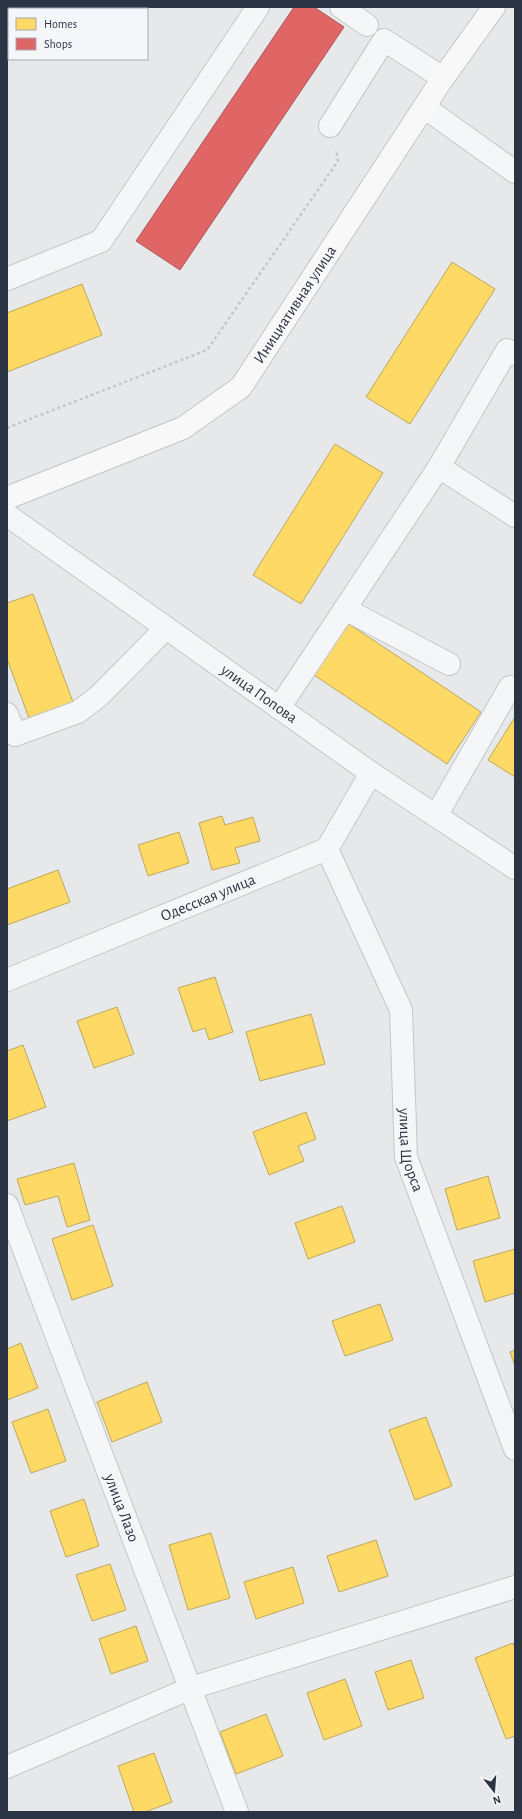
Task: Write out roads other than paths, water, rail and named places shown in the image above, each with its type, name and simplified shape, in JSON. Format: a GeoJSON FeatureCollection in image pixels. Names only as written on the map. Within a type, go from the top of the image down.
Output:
{"type":"FeatureCollection","features":[{"type":"Feature","properties":{"kind":"main road","name":"Инициативная улица"},"geometry":{"type":"LineString","coordinates":[[7,498],[182,428],[242,386],[443,78],[494,7]]}},
{"type":"Feature","properties":{"kind":"street"},"geometry":{"type":"LineString","coordinates":[[7,279],[101,241],[258,7]]}},
{"type":"Feature","properties":{"kind":"street"},"geometry":{"type":"LineString","coordinates":[[341,7],[367,25]]}},
{"type":"Feature","properties":{"kind":"street"},"geometry":{"type":"LineString","coordinates":[[330,126],[384,40],[443,78]]}},
{"type":"Feature","properties":{"kind":"street"},"geometry":{"type":"LineString","coordinates":[[424,107],[515,172]]}},
{"type":"Feature","properties":{"kind":"street"},"geometry":{"type":"LineString","coordinates":[[279,708],[439,467],[507,350],[515,354]]}},
{"type":"Feature","properties":{"kind":"street"},"geometry":{"type":"LineString","coordinates":[[439,467],[515,516]]}},
{"type":"Feature","properties":{"kind":"street","name":"улица Попова"},"geometry":{"type":"LineString","coordinates":[[7,515],[371,773],[515,868]]}},
{"type":"Feature","properties":{"kind":"street"},"geometry":{"type":"LineString","coordinates":[[345,609],[449,664]]}},
{"type":"Feature","properties":{"kind":"street"},"geometry":{"type":"LineString","coordinates":[[7,714],[15,735],[78,712],[99,696],[166,628]]}},
{"type":"Feature","properties":{"kind":"street"},"geometry":{"type":"LineString","coordinates":[[436,816],[510,687],[515,690]]}},
{"type":"Feature","properties":{"kind":"street"},"geometry":{"type":"LineString","coordinates":[[327,849],[371,773]]}},
{"type":"Feature","properties":{"kind":"street","name":"Одесская улица"},"geometry":{"type":"LineString","coordinates":[[7,980],[327,849]]}},
{"type":"Feature","properties":{"kind":"street","name":"улица Щорса"},"geometry":{"type":"LineString","coordinates":[[327,849],[401,1010],[406,1157],[515,1448]]}},
{"type":"Feature","properties":{"kind":"street","name":"улица Лазо"},"geometry":{"type":"LineString","coordinates":[[7,1205],[237,1812]]}},
{"type":"Feature","properties":{"kind":"street"},"geometry":{"type":"LineString","coordinates":[[7,1766],[191,1688],[515,1588]]}}]}
